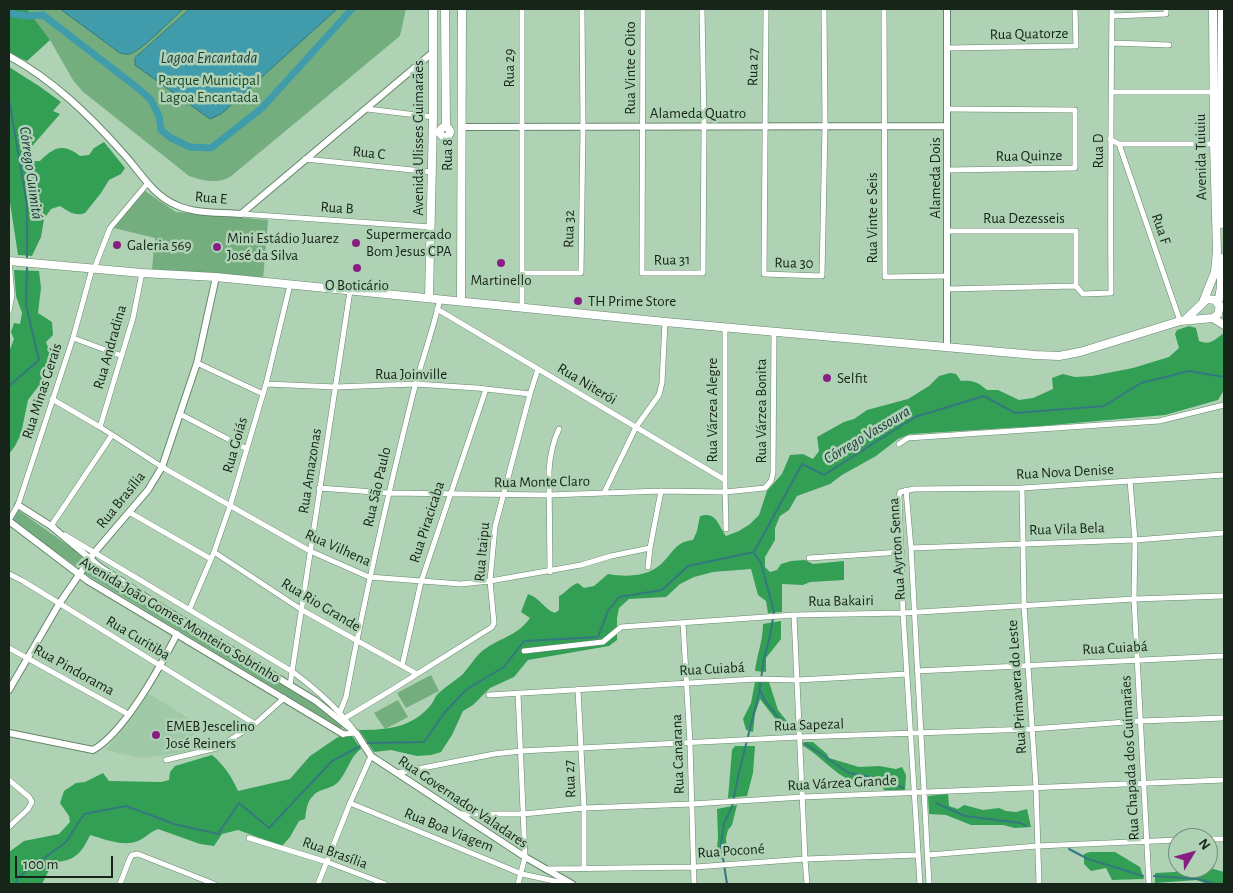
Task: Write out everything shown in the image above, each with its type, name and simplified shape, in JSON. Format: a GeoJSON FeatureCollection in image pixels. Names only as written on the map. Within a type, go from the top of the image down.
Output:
{"type":"FeatureCollection","features":[{"type":"Feature","properties":{"kind":"main road","name":"Avenida Ulisses Guimarães"},"geometry":{"type":"LineString","coordinates":[[433,9],[433,117],[442,129]]}},
{"type":"Feature","properties":{"kind":"main road","name":"Avenida Ulisses Guimarães"},"geometry":{"type":"LineString","coordinates":[[429,298],[432,172],[442,129],[445,9]]}},
{"type":"Feature","properties":{"kind":"main road","name":"Rua 8"},"geometry":{"type":"LineString","coordinates":[[460,301],[462,9]]}},
{"type":"Feature","properties":{"kind":"main road","name":"Avenida Tuiuiu"},"geometry":{"type":"LineString","coordinates":[[1213,9],[1213,40],[1220,91]]}},
{"type":"Feature","properties":{"kind":"main road","name":"Avenida Tuiuiu"},"geometry":{"type":"LineString","coordinates":[[1221,306],[1220,91],[1223,40],[1222,9]]}},
{"type":"Feature","properties":{"kind":"main road","name":"Alameda Quatro"},"geometry":{"type":"LineString","coordinates":[[442,129],[461,127]]}},
{"type":"Feature","properties":{"kind":"main road","name":"Avenida Tuiuiu"},"geometry":{"type":"LineString","coordinates":[[1202,303],[1215,272],[1220,144]]}},
{"type":"Feature","properties":{"kind":"main road"},"geometry":{"type":"LineString","coordinates":[[12,261],[142,273],[216,277],[725,328],[1059,356],[1080,352],[1182,321],[1210,318],[1218,314],[1221,306],[1215,300],[1210,299],[1202,303],[1182,321]]}},
{"type":"Feature","properties":{"kind":"main road"},"geometry":{"type":"LineString","coordinates":[[1202,303],[1201,312],[1224,325]]}},
{"type":"Feature","properties":{"kind":"street","name":"Rua 29"},"geometry":{"type":"LineString","coordinates":[[522,9],[522,127]]}},
{"type":"Feature","properties":{"kind":"street"},"geometry":{"type":"LineString","coordinates":[[582,9],[583,127]]}},
{"type":"Feature","properties":{"kind":"street","name":"Rua Vinte e Oito"},"geometry":{"type":"LineString","coordinates":[[642,9],[643,126]]}},
{"type":"Feature","properties":{"kind":"street"},"geometry":{"type":"LineString","coordinates":[[702,9],[704,126]]}},
{"type":"Feature","properties":{"kind":"street","name":"Rua 27"},"geometry":{"type":"LineString","coordinates":[[765,126],[766,9]]}},
{"type":"Feature","properties":{"kind":"street"},"geometry":{"type":"LineString","coordinates":[[824,9],[825,126]]}},
{"type":"Feature","properties":{"kind":"street"},"geometry":{"type":"LineString","coordinates":[[884,9],[884,126]]}},
{"type":"Feature","properties":{"kind":"street","name":"Alameda Dois"},"geometry":{"type":"LineString","coordinates":[[947,9],[948,347]]}},
{"type":"Feature","properties":{"kind":"street","name":"Rua Quatorze"},"geometry":{"type":"LineString","coordinates":[[947,48],[1076,46],[1075,9]]}},
{"type":"Feature","properties":{"kind":"street","name":"Rua D"},"geometry":{"type":"LineString","coordinates":[[1076,286],[1083,294],[1111,293],[1110,139],[1113,43],[1112,9]]}},
{"type":"Feature","properties":{"kind":"street"},"geometry":{"type":"LineString","coordinates":[[1112,16],[1166,12]]}},
{"type":"Feature","properties":{"kind":"street"},"geometry":{"type":"LineString","coordinates":[[1213,40],[1223,40]]}},
{"type":"Feature","properties":{"kind":"street"},"geometry":{"type":"LineString","coordinates":[[1113,43],[1169,45]]}},
{"type":"Feature","properties":{"kind":"street","name":"Rua E"},"geometry":{"type":"LineString","coordinates":[[9,56],[36,72],[59,89],[124,154],[147,184],[168,202],[188,209],[240,214],[432,53]]}},
{"type":"Feature","properties":{"kind":"street"},"geometry":{"type":"LineString","coordinates":[[1112,92],[1220,91]]}},
{"type":"Feature","properties":{"kind":"street"},"geometry":{"type":"LineString","coordinates":[[367,109],[433,117]]}},
{"type":"Feature","properties":{"kind":"street","name":"Rua Quinze"},"geometry":{"type":"LineString","coordinates":[[947,109],[1075,110],[1075,168],[947,170]]}},
{"type":"Feature","properties":{"kind":"street","name":"Rua 31"},"geometry":{"type":"LineString","coordinates":[[643,126],[642,273],[703,273],[704,126]]}},
{"type":"Feature","properties":{"kind":"street","name":"Rua 30"},"geometry":{"type":"LineString","coordinates":[[765,126],[764,274],[822,276],[825,126]]}},
{"type":"Feature","properties":{"kind":"street","name":"Rua Vinte e Seis"},"geometry":{"type":"LineString","coordinates":[[884,126],[885,277],[947,276]]}},
{"type":"Feature","properties":{"kind":"street","name":"Alameda Quatro"},"geometry":{"type":"LineString","coordinates":[[461,127],[947,126]]}},
{"type":"Feature","properties":{"kind":"street"},"geometry":{"type":"LineString","coordinates":[[522,127],[522,308]]}},
{"type":"Feature","properties":{"kind":"street","name":"Rua 32"},"geometry":{"type":"LineString","coordinates":[[522,273],[581,273],[583,127]]}},
{"type":"Feature","properties":{"kind":"street"},"geometry":{"type":"LineString","coordinates":[[1110,139],[1119,144],[1220,144]]}},
{"type":"Feature","properties":{"kind":"street","name":"Rua F"},"geometry":{"type":"LineString","coordinates":[[1119,144],[1182,321]]}},
{"type":"Feature","properties":{"kind":"street","name":"Rua C"},"geometry":{"type":"LineString","coordinates":[[304,159],[432,172]]}},
{"type":"Feature","properties":{"kind":"street","name":"Rua Minas Gerais"},"geometry":{"type":"LineString","coordinates":[[9,520],[18,505],[73,338],[93,269],[110,228],[147,184]]}},
{"type":"Feature","properties":{"kind":"street","name":"Rua B"},"geometry":{"type":"LineString","coordinates":[[240,214],[431,227]]}},
{"type":"Feature","properties":{"kind":"street","name":"Rua Dezesseis"},"geometry":{"type":"LineString","coordinates":[[947,231],[1076,231],[1076,286]]}},
{"type":"Feature","properties":{"kind":"street"},"geometry":{"type":"LineString","coordinates":[[9,311],[12,295],[12,261]]}},
{"type":"Feature","properties":{"kind":"street","name":"Rua Andradina"},"geometry":{"type":"LineString","coordinates":[[100,427],[133,318],[142,273]]}},
{"type":"Feature","properties":{"kind":"street","name":"Rua Brasília"},"geometry":{"type":"LineString","coordinates":[[9,690],[59,604],[79,574],[148,490],[162,467],[197,363],[216,277]]}},
{"type":"Feature","properties":{"kind":"street","name":"Rua Goiás"},"geometry":{"type":"LineString","coordinates":[[190,608],[214,552],[230,506],[266,384],[290,285]]}},
{"type":"Feature","properties":{"kind":"street"},"geometry":{"type":"LineString","coordinates":[[947,289],[1076,286]]}},
{"type":"Feature","properties":{"kind":"street","name":"Rua Amazonas"},"geometry":{"type":"LineString","coordinates":[[290,685],[350,291]]}},
{"type":"Feature","properties":{"kind":"street","name":"Rua São Paulo"},"geometry":{"type":"LineString","coordinates":[[340,712],[346,697],[369,577],[388,493],[415,384],[440,298]]}},
{"type":"Feature","properties":{"kind":"street","name":"Rua Niterói"},"geometry":{"type":"LineString","coordinates":[[437,309],[724,480]]}},
{"type":"Feature","properties":{"kind":"street"},"geometry":{"type":"LineString","coordinates":[[604,493],[636,427],[658,395],[662,383],[665,322]]}},
{"type":"Feature","properties":{"kind":"street","name":"Rua Várzea Alegre"},"geometry":{"type":"LineString","coordinates":[[725,328],[724,480],[726,529]]}},
{"type":"Feature","properties":{"kind":"street","name":"Rua Várzea Bonita"},"geometry":{"type":"LineString","coordinates":[[765,488],[771,481],[773,473],[774,332]]}},
{"type":"Feature","properties":{"kind":"street"},"geometry":{"type":"LineString","coordinates":[[73,338],[122,356]]}},
{"type":"Feature","properties":{"kind":"street"},"geometry":{"type":"LineString","coordinates":[[197,363],[263,394]]}},
{"type":"Feature","properties":{"kind":"street"},"geometry":{"type":"LineString","coordinates":[[530,394],[538,369]]}},
{"type":"Feature","properties":{"kind":"street","name":"Rua Joinville"},"geometry":{"type":"LineString","coordinates":[[266,384],[336,387],[415,384],[530,394]]}},
{"type":"Feature","properties":{"kind":"street","name":"Rua Piracicaba"},"geometry":{"type":"LineString","coordinates":[[402,666],[420,582],[486,389]]}},
{"type":"Feature","properties":{"kind":"street","name":"Rua Itaipu"},"geometry":{"type":"LineString","coordinates":[[417,674],[492,627],[494,623],[490,581],[492,548],[503,495],[530,394]]}},
{"type":"Feature","properties":{"kind":"street","name":"Rua Vilhena"},"geometry":{"type":"LineString","coordinates":[[52,399],[162,467],[310,551],[369,577],[461,584],[550,572],[650,548]]}},
{"type":"Feature","properties":{"kind":"street"},"geometry":{"type":"LineString","coordinates":[[898,444],[908,438],[1159,421],[1224,405]]}},
{"type":"Feature","properties":{"kind":"street"},"geometry":{"type":"LineString","coordinates":[[180,414],[247,449]]}},
{"type":"Feature","properties":{"kind":"street"},"geometry":{"type":"LineString","coordinates":[[550,572],[548,495],[550,455],[553,441],[559,429]]}},
{"type":"Feature","properties":{"kind":"street"},"geometry":{"type":"LineString","coordinates":[[51,526],[112,435]]}},
{"type":"Feature","properties":{"kind":"street","name":"Rua Nova Denise"},"geometry":{"type":"LineString","coordinates":[[906,490],[1022,488],[1224,475]]}},
{"type":"Feature","properties":{"kind":"street","name":"Rua Chapada dos Guimarães"},"geometry":{"type":"LineString","coordinates":[[1130,481],[1136,540],[1134,599],[1149,884]]}},
{"type":"Feature","properties":{"kind":"street","name":"Rua Monte Claro"},"geometry":{"type":"LineString","coordinates":[[319,488],[388,493],[548,495],[662,491],[725,492],[765,488]]}},
{"type":"Feature","properties":{"kind":"street","name":"Rua Primavera do Leste"},"geometry":{"type":"LineString","coordinates":[[1022,488],[1024,606],[1036,786],[1039,884]]}},
{"type":"Feature","properties":{"kind":"street","name":"Rua Ayrton Senna"},"geometry":{"type":"LineString","coordinates":[[920,884],[903,612],[899,496],[900,492],[906,490],[911,548],[929,884]]}},
{"type":"Feature","properties":{"kind":"street"},"geometry":{"type":"LineString","coordinates":[[648,567],[662,491]]}},
{"type":"Feature","properties":{"kind":"street","name":"Avenida João Gomes Monteiro Sobrinho"},"geometry":{"type":"LineString","coordinates":[[18,505],[92,556],[190,608],[293,672],[320,692],[340,712],[371,756]]}},
{"type":"Feature","properties":{"kind":"street"},"geometry":{"type":"LineString","coordinates":[[129,512],[211,559]]}},
{"type":"Feature","properties":{"kind":"street","name":"Avenida João Gomes Monteiro Sobrinho"},"geometry":{"type":"LineString","coordinates":[[9,520],[79,574],[343,734]]}},
{"type":"Feature","properties":{"kind":"street","name":"Rua Vila Bela"},"geometry":{"type":"LineString","coordinates":[[911,548],[1136,540],[1224,534]]}},
{"type":"Feature","properties":{"kind":"street","name":"Rua Rio Grande"},"geometry":{"type":"LineString","coordinates":[[214,552],[302,610],[417,674]]}},
{"type":"Feature","properties":{"kind":"street"},"geometry":{"type":"LineString","coordinates":[[809,558],[902,552]]}},
{"type":"Feature","properties":{"kind":"street","name":"Avenida João Gomes Monteiro Sobrinho"},"geometry":{"type":"LineString","coordinates":[[92,556],[100,567],[164,609],[316,701],[356,733]]}},
{"type":"Feature","properties":{"kind":"street","name":"Rua Curitiba"},"geometry":{"type":"LineString","coordinates":[[9,574],[255,724]]}},
{"type":"Feature","properties":{"kind":"street","name":"Rua Bakairi"},"geometry":{"type":"LineString","coordinates":[[524,651],[603,642],[621,627],[794,615],[913,612],[1134,599],[1224,596]]}},
{"type":"Feature","properties":{"kind":"street"},"geometry":{"type":"LineString","coordinates":[[794,615],[807,884]]}},
{"type":"Feature","properties":{"kind":"street","name":"Rua Canarana"},"geometry":{"type":"LineString","coordinates":[[684,623],[695,867],[694,884]]}},
{"type":"Feature","properties":{"kind":"street"},"geometry":{"type":"LineString","coordinates":[[9,733],[93,750],[109,739],[128,714],[161,666],[176,634]]}},
{"type":"Feature","properties":{"kind":"street","name":"Rua Pindorama"},"geometry":{"type":"LineString","coordinates":[[9,648],[128,714]]}},
{"type":"Feature","properties":{"kind":"street","name":"Rua Cuiabá"},"geometry":{"type":"LineString","coordinates":[[918,672],[1224,656]]}},
{"type":"Feature","properties":{"kind":"street"},"geometry":{"type":"LineString","coordinates":[[345,718],[417,674]]}},
{"type":"Feature","properties":{"kind":"street","name":"Rua Cuiabá"},"geometry":{"type":"LineString","coordinates":[[489,695],[756,678],[797,680],[907,674]]}},
{"type":"Feature","properties":{"kind":"street","name":"Rua 27"},"geometry":{"type":"LineString","coordinates":[[578,689],[584,808],[584,868]]}},
{"type":"Feature","properties":{"kind":"street"},"geometry":{"type":"LineString","coordinates":[[518,693],[525,857],[572,884]]}},
{"type":"Feature","properties":{"kind":"street"},"geometry":{"type":"LineString","coordinates":[[166,760],[217,748],[255,724],[284,698]]}},
{"type":"Feature","properties":{"kind":"street","name":"Rua Sapezal"},"geometry":{"type":"LineString","coordinates":[[397,773],[494,754],[521,751],[800,737],[1031,729],[1224,718]]}},
{"type":"Feature","properties":{"kind":"street"},"geometry":{"type":"LineString","coordinates":[[343,734],[356,733]]}},
{"type":"Feature","properties":{"kind":"street"},"geometry":{"type":"LineString","coordinates":[[318,884],[371,756]]}},
{"type":"Feature","properties":{"kind":"street","name":"Rua Governador Valadares"},"geometry":{"type":"LineString","coordinates":[[371,756],[525,857],[518,884]]}},
{"type":"Feature","properties":{"kind":"street"},"geometry":{"type":"LineString","coordinates":[[9,780],[29,797],[32,802],[28,809],[9,827]]}},
{"type":"Feature","properties":{"kind":"street","name":"Rua Várzea Grande"},"geometry":{"type":"LineString","coordinates":[[461,814],[523,814],[584,808],[803,797],[1036,786],[1224,780]]}},
{"type":"Feature","properties":{"kind":"street","name":"Rua Boa Viagem"},"geometry":{"type":"LineString","coordinates":[[350,804],[522,874],[568,884]]}},
{"type":"Feature","properties":{"kind":"street","name":"Rua Brasília"},"geometry":{"type":"LineString","coordinates":[[249,838],[327,862],[385,884]]}},
{"type":"Feature","properties":{"kind":"street"},"geometry":{"type":"LineString","coordinates":[[928,854],[1038,846],[1168,840]]}},
{"type":"Feature","properties":{"kind":"street"},"geometry":{"type":"LineString","coordinates":[[120,884],[130,858],[132,855],[138,854],[214,884]]}},
{"type":"Feature","properties":{"kind":"street","name":"Rua Poconé"},"geometry":{"type":"LineString","coordinates":[[546,869],[695,867],[805,859],[918,856]]}},
{"type":"Feature","properties":{"kind":"shaded area","name":"EMEB Jescelino José Reiners"},"geometry":{"type":"Polygon","coordinates":[[[148,693],[193,721],[196,750],[139,758],[106,750],[148,693]]]}},
{"type":"Feature","properties":{"kind":"green space"},"geometry":{"type":"Polygon","coordinates":[[[9,9],[27,9],[50,40],[27,61],[9,53],[9,9]]]}},
{"type":"Feature","properties":{"kind":"green space","name":"Parque Municipal Lagoa Encantada"},"geometry":{"type":"Polygon","coordinates":[[[27,9],[406,9],[400,36],[230,177],[215,181],[189,176],[82,91],[73,80],[50,40],[27,9]]]}},
{"type":"Feature","properties":{"kind":"green space"},"geometry":{"type":"Polygon","coordinates":[[[9,67],[61,102],[53,111],[60,114],[27,152],[30,161],[40,161],[50,152],[59,148],[69,149],[80,156],[89,155],[94,148],[104,142],[125,168],[121,174],[109,180],[85,213],[75,214],[60,206],[51,209],[44,219],[41,237],[32,256],[18,255],[9,196],[9,67]]]}},
{"type":"Feature","properties":{"kind":"green space"},"geometry":{"type":"Polygon","coordinates":[[[145,191],[176,212],[268,220],[263,280],[152,269],[155,238],[114,228],[120,218],[145,191]]]}},
{"type":"Feature","properties":{"kind":"green space"},"geometry":{"type":"Polygon","coordinates":[[[14,270],[39,271],[41,288],[38,313],[52,322],[53,335],[46,342],[53,361],[44,374],[41,383],[28,400],[21,434],[9,454],[9,352],[14,339],[11,332],[14,323],[20,324],[22,313],[16,296],[14,270]]]}},
{"type":"Feature","properties":{"kind":"green space"},"geometry":{"type":"Polygon","coordinates":[[[1189,326],[1196,328],[1199,341],[1207,343],[1224,333],[1224,390],[1218,400],[1165,415],[1041,426],[910,434],[898,439],[876,456],[830,484],[797,496],[789,510],[780,516],[775,528],[775,540],[765,557],[765,567],[770,572],[777,570],[781,564],[791,561],[805,560],[813,564],[844,561],[844,580],[810,582],[803,585],[782,584],[782,612],[768,613],[766,601],[758,595],[751,569],[713,572],[694,577],[680,584],[666,597],[629,599],[619,608],[617,640],[609,646],[528,660],[514,677],[490,688],[473,705],[463,711],[452,735],[441,752],[417,756],[391,750],[374,752],[359,730],[398,726],[415,719],[423,713],[436,696],[463,674],[480,653],[525,624],[530,618],[521,612],[528,594],[555,613],[559,610],[559,596],[575,584],[578,583],[584,588],[594,586],[608,574],[621,576],[642,574],[660,565],[674,549],[682,543],[693,540],[700,516],[714,517],[726,536],[739,531],[759,515],[767,491],[782,474],[790,455],[803,454],[813,459],[819,451],[817,437],[844,422],[854,419],[867,410],[908,399],[929,386],[939,376],[950,373],[956,374],[961,381],[975,382],[987,390],[998,390],[1019,400],[1033,398],[1053,389],[1052,378],[1063,374],[1075,377],[1092,376],[1133,368],[1169,357],[1179,348],[1175,334],[1177,330],[1189,326]]]}},
{"type":"Feature","properties":{"kind":"green space"},"geometry":{"type":"Polygon","coordinates":[[[18,510],[83,556],[76,566],[11,521],[18,510]]]}},
{"type":"Feature","properties":{"kind":"green space"},"geometry":{"type":"Polygon","coordinates":[[[91,565],[287,685],[342,724],[342,729],[84,573],[91,565]]]}},
{"type":"Feature","properties":{"kind":"green space"},"geometry":{"type":"Polygon","coordinates":[[[781,621],[781,639],[766,658],[766,672],[755,671],[763,624],[781,621]]]}},
{"type":"Feature","properties":{"kind":"green space"},"geometry":{"type":"Polygon","coordinates":[[[431,675],[439,691],[406,708],[397,693],[431,675]]]}},
{"type":"Feature","properties":{"kind":"green space"},"geometry":{"type":"Polygon","coordinates":[[[755,682],[769,682],[778,710],[790,725],[784,730],[760,699],[755,714],[753,732],[746,730],[743,719],[751,703],[755,682]]]}},
{"type":"Feature","properties":{"kind":"green space"},"geometry":{"type":"Polygon","coordinates":[[[398,700],[408,717],[385,729],[374,713],[398,700]]]}},
{"type":"Feature","properties":{"kind":"green space"},"geometry":{"type":"Polygon","coordinates":[[[350,733],[361,749],[357,752],[336,784],[318,792],[310,799],[305,819],[299,821],[290,837],[282,846],[238,830],[222,834],[214,846],[200,844],[158,829],[141,840],[132,843],[114,842],[90,835],[84,847],[72,858],[53,862],[42,884],[9,884],[9,852],[24,841],[59,834],[70,822],[69,816],[60,803],[64,791],[76,783],[85,782],[103,773],[109,781],[161,782],[169,780],[170,772],[175,766],[212,755],[227,772],[238,791],[290,779],[310,756],[343,734],[350,733]]]}},
{"type":"Feature","properties":{"kind":"green space"},"geometry":{"type":"Polygon","coordinates":[[[805,742],[813,742],[829,758],[859,767],[879,766],[896,769],[902,767],[906,775],[905,790],[884,790],[878,779],[862,777],[854,782],[847,779],[802,745],[805,742]]]}},
{"type":"Feature","properties":{"kind":"green space"},"geometry":{"type":"Polygon","coordinates":[[[735,746],[755,746],[753,773],[747,796],[728,798],[732,750],[735,746]]]}},
{"type":"Feature","properties":{"kind":"green space"},"geometry":{"type":"Polygon","coordinates":[[[948,794],[949,806],[958,809],[964,805],[983,810],[999,808],[1016,812],[1027,809],[1031,827],[1015,828],[1003,825],[971,825],[946,815],[929,814],[928,796],[948,794]]]}},
{"type":"Feature","properties":{"kind":"green space"},"geometry":{"type":"Polygon","coordinates":[[[737,805],[732,825],[728,830],[726,838],[727,858],[716,859],[718,837],[717,809],[737,805]]]}},
{"type":"Feature","properties":{"kind":"green space"},"geometry":{"type":"Polygon","coordinates":[[[1090,852],[1115,852],[1140,867],[1144,879],[1112,880],[1106,868],[1091,871],[1084,864],[1084,854],[1090,852]]]}},
{"type":"Feature","properties":{"kind":"green space"},"geometry":{"type":"Polygon","coordinates":[[[1218,870],[1224,872],[1224,884],[1207,884],[1197,880],[1155,883],[1155,873],[1168,872],[1168,878],[1218,878],[1218,870]]]}},
{"type":"Feature","properties":{"kind":"water","name":"Lagoa Encantada"},"geometry":{"type":"Polygon","coordinates":[[[60,9],[183,9],[158,33],[137,50],[128,54],[120,53],[60,9]]]}},
{"type":"Feature","properties":{"kind":"water","name":"Lagoa Encantada"},"geometry":{"type":"Polygon","coordinates":[[[190,9],[337,9],[221,114],[210,119],[135,65],[135,58],[190,9]]]}},
{"type":"Feature","properties":{"kind":"waterway"},"geometry":{"type":"LineString","coordinates":[[9,13],[26,16],[43,15],[151,100],[159,116],[161,130],[171,138],[190,147],[211,148],[262,108],[352,9]]}},
{"type":"Feature","properties":{"kind":"waterway","name":"Córrego Guimitá"},"geometry":{"type":"LineString","coordinates":[[9,99],[27,205],[27,261]]}},
{"type":"Feature","properties":{"kind":"waterway","name":"Córrego Guimitá"},"geometry":{"type":"LineString","coordinates":[[9,386],[39,360],[26,305],[27,266]]}},
{"type":"Feature","properties":{"kind":"waterway","name":"Córrego Vassoura"},"geometry":{"type":"LineString","coordinates":[[16,884],[17,878],[66,842],[84,814],[126,806],[174,824],[218,834],[239,803],[269,828],[332,761],[366,743],[424,742],[445,712],[467,689],[504,667],[524,641],[598,637],[608,611],[619,597],[662,590],[688,566],[754,552],[802,464],[824,475],[915,417],[984,396],[1015,413],[1104,406],[1141,383],[1189,371],[1224,377]]}},
{"type":"Feature","properties":{"kind":"waterway"},"geometry":{"type":"LineString","coordinates":[[727,884],[721,845],[724,823],[732,807],[759,693],[774,612],[761,563],[754,553]]}},
{"type":"Feature","properties":{"kind":"waterway"},"geometry":{"type":"LineString","coordinates":[[760,690],[765,701],[786,727]]}},
{"type":"Feature","properties":{"kind":"waterway"},"geometry":{"type":"LineString","coordinates":[[806,744],[849,773],[887,780],[903,788]]}},
{"type":"Feature","properties":{"kind":"waterway"},"geometry":{"type":"LineString","coordinates":[[936,803],[965,816],[1021,823],[1026,826]]}},
{"type":"Feature","properties":{"kind":"waterway"},"geometry":{"type":"LineString","coordinates":[[1069,849],[1088,859],[1143,876]]}},
{"type":"Feature","properties":{"kind":"waterway"},"geometry":{"type":"LineString","coordinates":[[1154,876],[1197,879],[1216,884]]}},
{"type":"Feature","properties":{"kind":"place","name":"Supermercado Bom Jesus CPA"},"geometry":{"type":"Point","coordinates":[356,243]}},
{"type":"Feature","properties":{"kind":"place","name":"Galeria 569"},"geometry":{"type":"Point","coordinates":[117,245]}},
{"type":"Feature","properties":{"kind":"place","name":"Mini Estádio Juarez José da Silva"},"geometry":{"type":"Point","coordinates":[217,247]}},
{"type":"Feature","properties":{"kind":"place","name":"Martinello"},"geometry":{"type":"Point","coordinates":[501,263]}},
{"type":"Feature","properties":{"kind":"place","name":"O Boticário"},"geometry":{"type":"Point","coordinates":[357,268]}},
{"type":"Feature","properties":{"kind":"place","name":"TH Prime Store"},"geometry":{"type":"Point","coordinates":[578,301]}},
{"type":"Feature","properties":{"kind":"place","name":"Selfit"},"geometry":{"type":"Point","coordinates":[827,378]}},
{"type":"Feature","properties":{"kind":"place","name":"EMEB Jescelino José Reiners"},"geometry":{"type":"Point","coordinates":[156,735]}}]}
